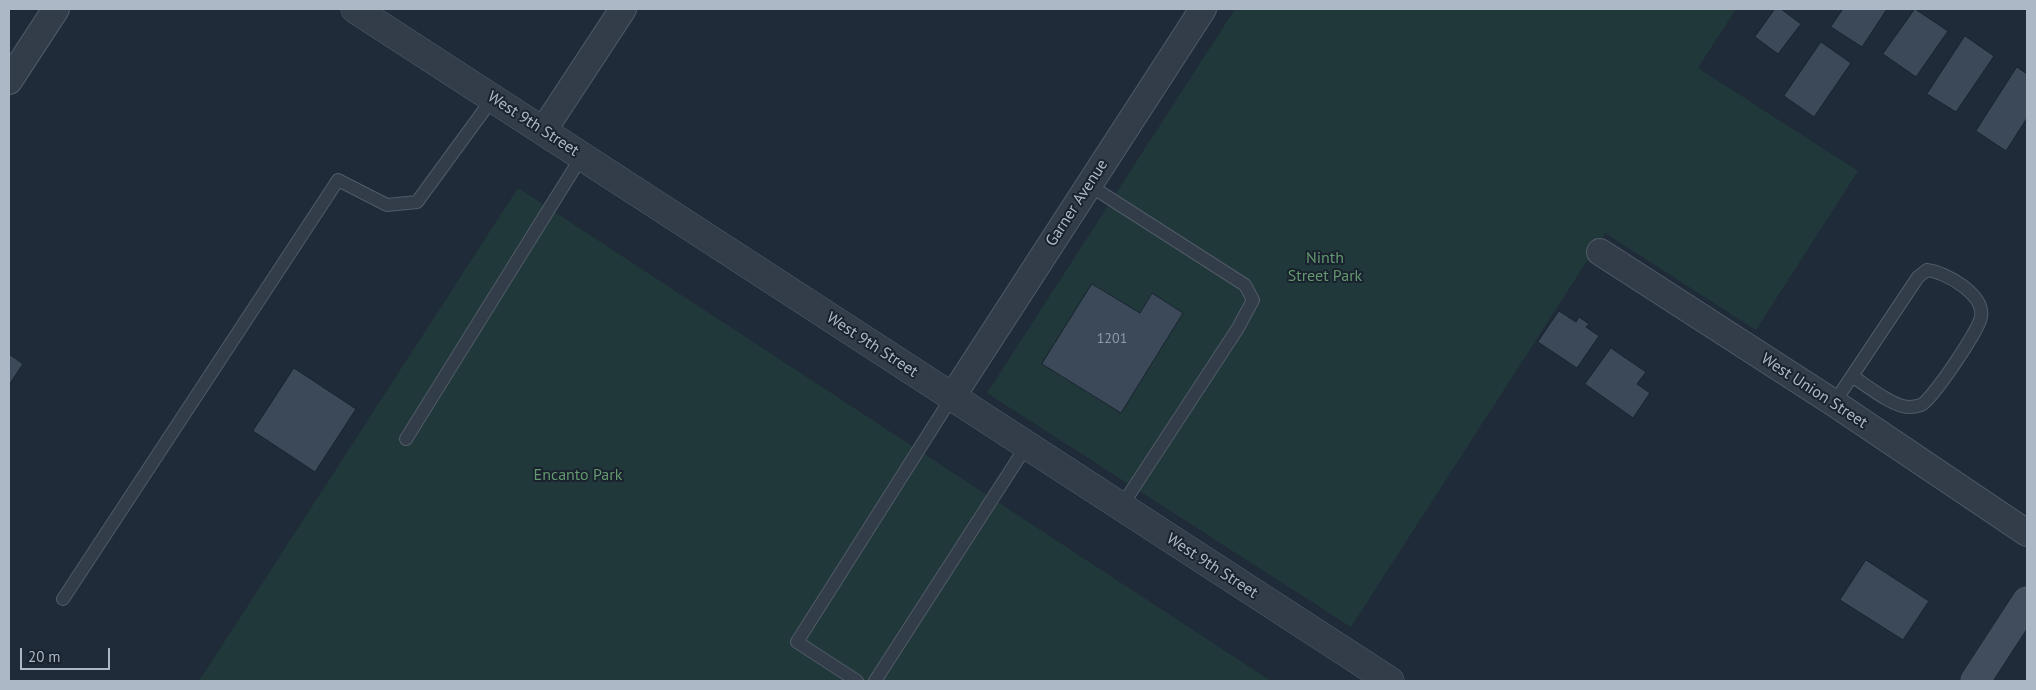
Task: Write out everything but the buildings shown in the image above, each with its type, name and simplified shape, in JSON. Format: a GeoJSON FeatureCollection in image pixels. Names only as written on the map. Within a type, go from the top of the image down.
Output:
{"type":"FeatureCollection","features":[{"type":"Feature","properties":{"kind":"main road"},"geometry":{"type":"LineString","coordinates":[[1975,681],[2027,601]]}},
{"type":"Feature","properties":{"kind":"street"},"geometry":{"type":"LineString","coordinates":[[9,81],[56,9]]}},
{"type":"Feature","properties":{"kind":"street","name":"West 9th Street"},"geometry":{"type":"LineString","coordinates":[[355,9],[1390,681]]}},
{"type":"Feature","properties":{"kind":"street"},"geometry":{"type":"LineString","coordinates":[[543,131],[623,9]]}},
{"type":"Feature","properties":{"kind":"street","name":"Garner Avenue"},"geometry":{"type":"LineString","coordinates":[[952,397],[1204,9]]}},
{"type":"Feature","properties":{"kind":"street","name":"West Union Street"},"geometry":{"type":"LineString","coordinates":[[1600,252],[1834,403],[2027,533]]}},
{"type":"Feature","properties":{"kind":"lane"},"geometry":{"type":"LineString","coordinates":[[63,599],[338,180],[387,204],[417,202],[493,98]]}},
{"type":"Feature","properties":{"kind":"lane"},"geometry":{"type":"LineString","coordinates":[[406,440],[582,156]]}},
{"type":"Feature","properties":{"kind":"lane"},"geometry":{"type":"LineString","coordinates":[[1089,185],[1245,285],[1253,300],[1238,328],[1121,507]]}},
{"type":"Feature","properties":{"kind":"lane"},"geometry":{"type":"LineString","coordinates":[[1834,403],[1852,376],[1918,277],[1928,270],[1937,271],[1969,290],[1979,302],[1981,316],[1974,333],[1934,392],[1920,405],[1907,407],[1888,400],[1852,376]]}},
{"type":"Feature","properties":{"kind":"lane"},"geometry":{"type":"LineString","coordinates":[[858,681],[798,642],[952,397]]}},
{"type":"Feature","properties":{"kind":"lane"},"geometry":{"type":"LineString","coordinates":[[875,681],[1027,445]]}},
{"type":"Feature","properties":{"kind":"green space","name":"Ninth Street Park"},"geometry":{"type":"Polygon","coordinates":[[[1235,9],[1736,9],[1698,68],[1858,171],[1756,330],[1605,233],[1351,627],[987,393],[1235,9]]]}},
{"type":"Feature","properties":{"kind":"green space","name":"Encanto Park"},"geometry":{"type":"Polygon","coordinates":[[[518,188],[1271,681],[199,681],[518,188]]]}}]}
